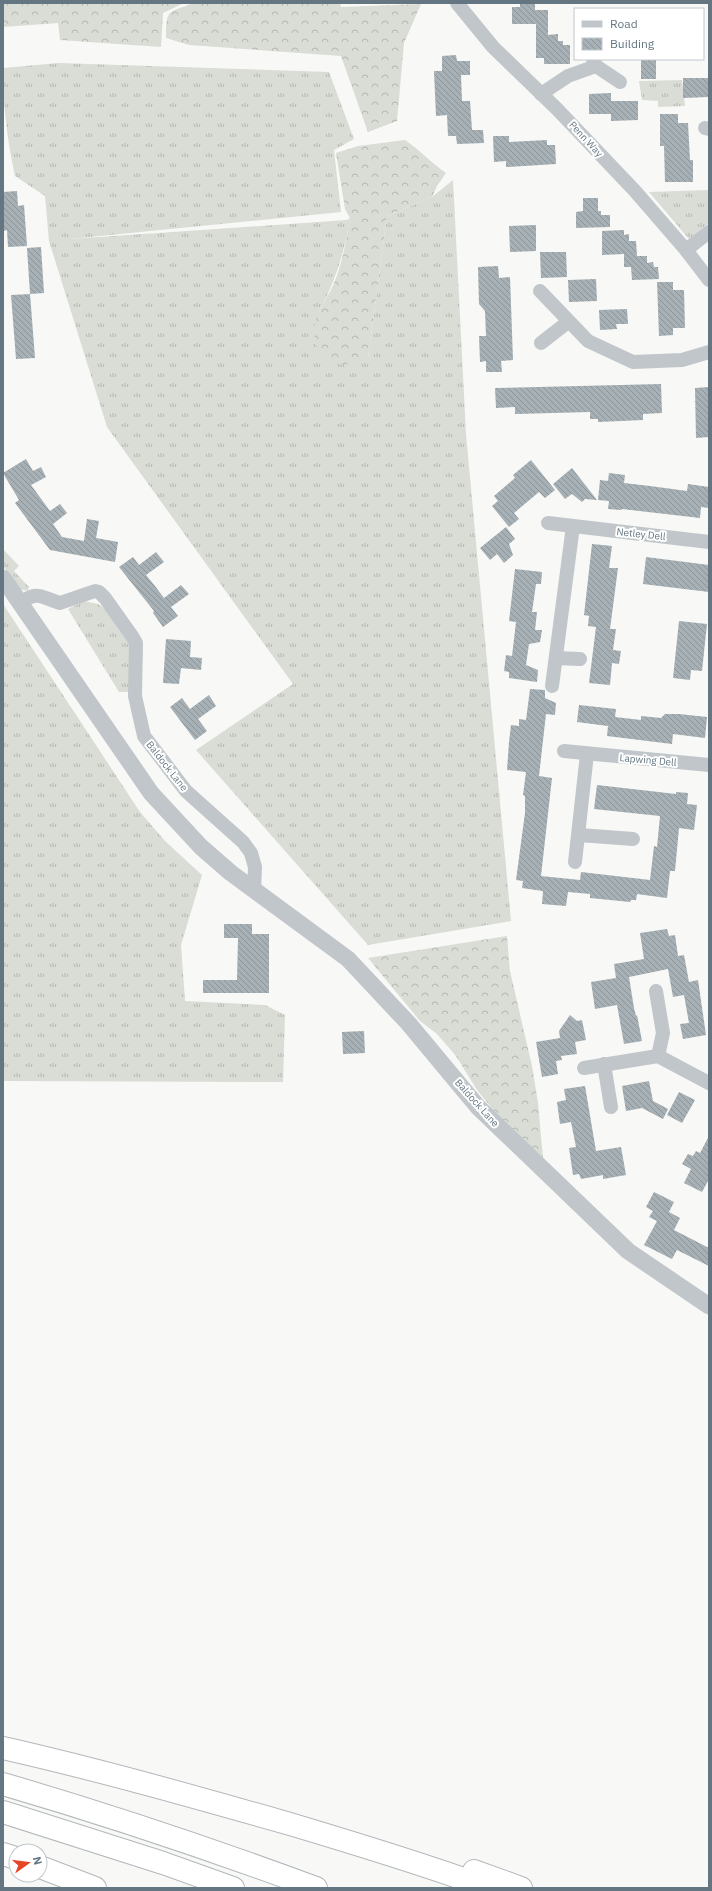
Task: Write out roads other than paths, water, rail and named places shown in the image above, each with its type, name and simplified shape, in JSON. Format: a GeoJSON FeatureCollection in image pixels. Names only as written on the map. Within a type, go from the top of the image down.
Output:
{"type":"FeatureCollection","features":[{"type":"Feature","properties":{"kind":"highway"},"geometry":{"type":"LineString","coordinates":[[3,1748],[84,1766],[340,1838],[437,1869],[489,1888]]}},
{"type":"Feature","properties":{"kind":"highway"},"geometry":{"type":"LineString","coordinates":[[3,1784],[218,1852],[316,1888]]}},
{"type":"Feature","properties":{"kind":"highway"},"geometry":{"type":"LineString","coordinates":[[3,1812],[163,1863],[233,1888]]}},
{"type":"Feature","properties":{"kind":"highway"},"geometry":{"type":"LineString","coordinates":[[290,1824],[342,1827],[522,1888]]}},
{"type":"Feature","properties":{"kind":"highway"},"geometry":{"type":"LineString","coordinates":[[48,1870],[95,1888]]}},
{"type":"Feature","properties":{"kind":"street","name":"Penn Way"},"geometry":{"type":"LineString","coordinates":[[457,3],[493,47],[630,186],[686,250],[709,280]]}},
{"type":"Feature","properties":{"kind":"street"},"geometry":{"type":"LineString","coordinates":[[541,94],[568,76],[594,62],[620,82]]}},
{"type":"Feature","properties":{"kind":"street"},"geometry":{"type":"LineString","coordinates":[[686,250],[709,232]]}},
{"type":"Feature","properties":{"kind":"street"},"geometry":{"type":"LineString","coordinates":[[540,291],[568,322],[588,341],[633,362],[682,360],[709,352]]}},
{"type":"Feature","properties":{"kind":"street"},"geometry":{"type":"LineString","coordinates":[[541,343],[568,322]]}},
{"type":"Feature","properties":{"kind":"street","name":"Netley Dell"},"geometry":{"type":"LineString","coordinates":[[548,524],[709,542]]}},
{"type":"Feature","properties":{"kind":"street"},"geometry":{"type":"LineString","coordinates":[[552,686],[573,526]]}},
{"type":"Feature","properties":{"kind":"street","name":"Baldock Lane"},"geometry":{"type":"LineString","coordinates":[[3,578],[151,793],[201,847],[254,891],[348,959],[409,1024],[478,1107],[628,1252],[709,1306]]}},
{"type":"Feature","properties":{"kind":"street","name":"Baldock Lane"},"geometry":{"type":"LineString","coordinates":[[19,603],[32,595],[46,597],[60,603],[95,591],[99,592],[105,598],[136,643],[137,654],[135,696],[144,736],[186,791],[242,842],[251,853],[255,867],[254,891]]}},
{"type":"Feature","properties":{"kind":"street"},"geometry":{"type":"LineString","coordinates":[[556,658],[580,659]]}},
{"type":"Feature","properties":{"kind":"street","name":"Lapwing Dell"},"geometry":{"type":"LineString","coordinates":[[564,751],[709,765]]}},
{"type":"Feature","properties":{"kind":"street"},"geometry":{"type":"LineString","coordinates":[[575,862],[587,754]]}},
{"type":"Feature","properties":{"kind":"street"},"geometry":{"type":"LineString","coordinates":[[579,835],[633,839]]}},
{"type":"Feature","properties":{"kind":"street"},"geometry":{"type":"LineString","coordinates":[[656,991],[664,1034],[658,1056]]}},
{"type":"Feature","properties":{"kind":"street"},"geometry":{"type":"LineString","coordinates":[[584,1068],[658,1056],[709,1083]]}},
{"type":"Feature","properties":{"kind":"street"},"geometry":{"type":"LineString","coordinates":[[604,1064],[611,1107]]}}]}
